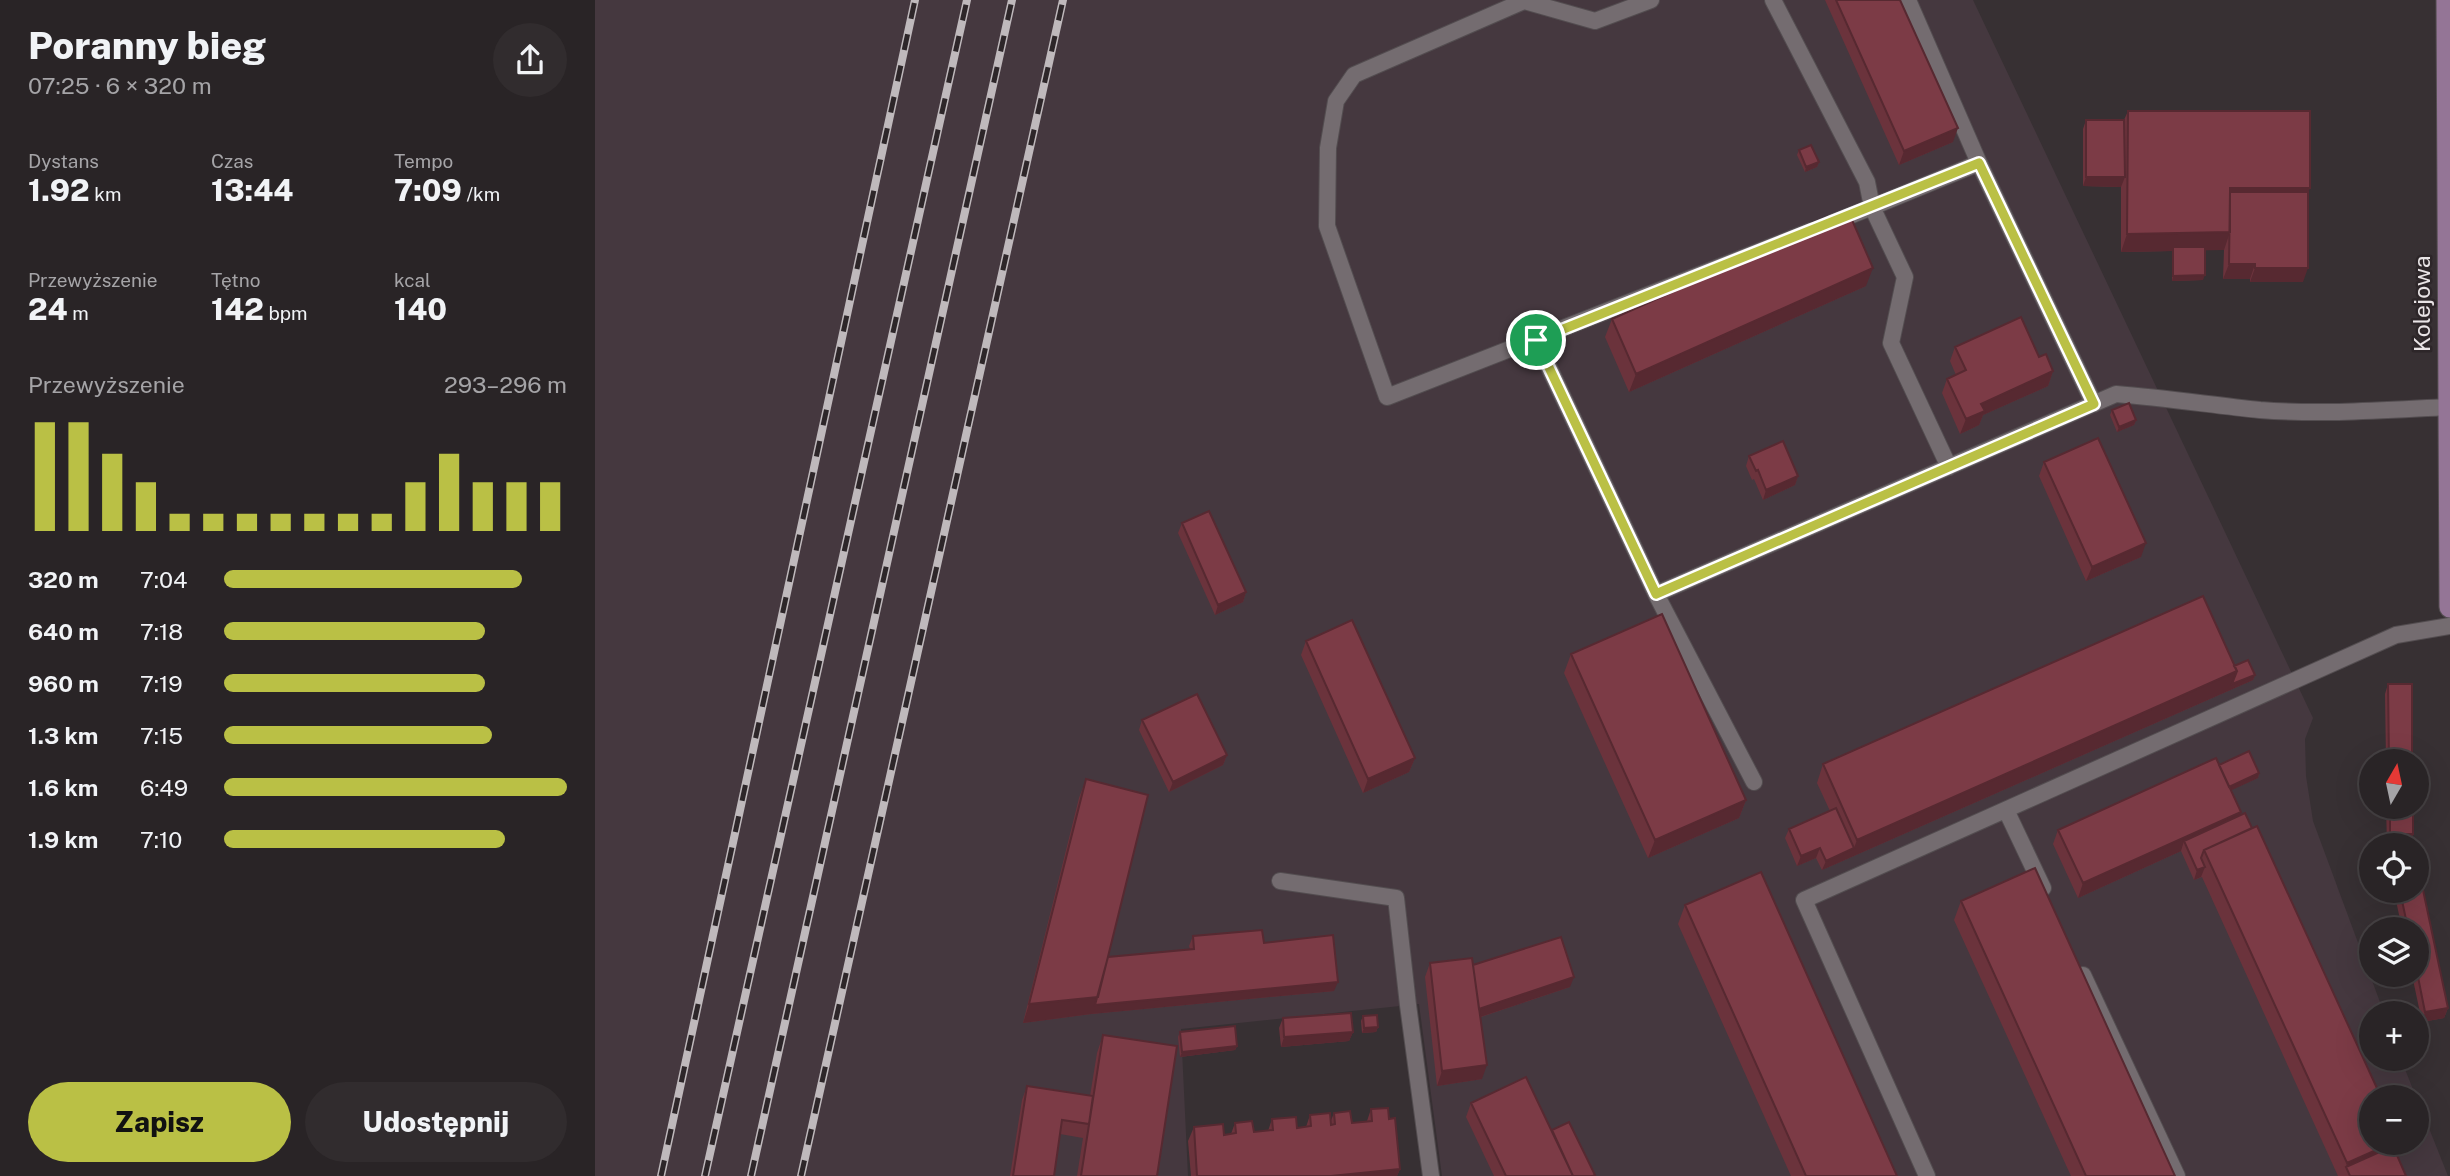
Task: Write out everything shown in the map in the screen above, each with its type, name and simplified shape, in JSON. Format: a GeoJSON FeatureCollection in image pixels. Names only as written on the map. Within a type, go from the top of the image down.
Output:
{"type":"FeatureCollection","features":[{"type":"Feature","properties":{"kind":"street","name":"Kolejowa"},"geometry":{"type":"LineString","coordinates":[[2447,0],[2450,607]]}},
{"type":"Feature","properties":{"kind":"lane"},"geometry":{"type":"LineString","coordinates":[[1651,0],[1595,21],[1524,1],[1354,75],[1336,101],[1328,148],[1327,226],[1387,397],[1979,163]]}},
{"type":"Feature","properties":{"kind":"lane"},"geometry":{"type":"LineString","coordinates":[[1773,0],[1867,182],[1872,207],[1905,278],[1891,342],[1949,467]]}},
{"type":"Feature","properties":{"kind":"lane"},"geometry":{"type":"LineString","coordinates":[[1907,0],[1979,163],[2094,404]]}},
{"type":"Feature","properties":{"kind":"lane"},"geometry":{"type":"LineString","coordinates":[[1536,340],[1656,594],[1754,782]]}},
{"type":"Feature","properties":{"kind":"lane"},"geometry":{"type":"LineString","coordinates":[[1656,594],[2116,394],[2177,398],[2261,410],[2330,412],[2448,407]]}},
{"type":"Feature","properties":{"kind":"lane"},"geometry":{"type":"LineString","coordinates":[[1927,1176],[1804,900],[2396,635],[2450,626]]}},
{"type":"Feature","properties":{"kind":"lane"},"geometry":{"type":"LineString","coordinates":[[2006,810],[2047,898]]}},
{"type":"Feature","properties":{"kind":"lane"},"geometry":{"type":"LineString","coordinates":[[1280,881],[1396,898],[1431,1176]]}},
{"type":"Feature","properties":{"kind":"lane"},"geometry":{"type":"LineString","coordinates":[[2077,961],[2176,1176]]}},
{"type":"Feature","properties":{"kind":"shaded area"},"geometry":{"type":"Polygon","coordinates":[[[595,0],[1973,0],[2313,718],[2305,739],[2306,776],[2313,821],[2359,945],[2359,987],[2374,987],[2380,1001],[2359,1001],[2359,1071],[2406,1071],[2411,1085],[2359,1085],[2359,1155],[2429,1155],[2429,1128],[2448,1176],[1442,1176],[1419,1004],[1181,1029],[1188,1176],[595,1176],[595,0]]]}},
{"type":"Feature","properties":{"kind":"building"},"geometry":{"type":"Polygon","coordinates":[[[1836,0],[1900,0],[1958,128],[1904,151],[1836,0]]]}},
{"type":"Feature","properties":{"kind":"building"},"geometry":{"type":"Polygon","coordinates":[[[2128,111],[2310,111],[2310,188],[2230,188],[2230,232],[2127,234],[2128,111]]]}},
{"type":"Feature","properties":{"kind":"building"},"geometry":{"type":"Polygon","coordinates":[[[2086,120],[2124,120],[2125,177],[2086,177],[2086,120]]]}},
{"type":"Feature","properties":{"kind":"building"},"geometry":{"type":"Polygon","coordinates":[[[1811,145],[1819,162],[1806,167],[1799,150],[1811,145]]]}},
{"type":"Feature","properties":{"kind":"building"},"geometry":{"type":"Polygon","coordinates":[[[2230,192],[2308,192],[2308,268],[2255,268],[2255,264],[2229,264],[2230,192]]]}},
{"type":"Feature","properties":{"kind":"building"},"geometry":{"type":"Polygon","coordinates":[[[1849,213],[1873,268],[1636,374],[1612,319],[1849,213]]]}},
{"type":"Feature","properties":{"kind":"building"},"geometry":{"type":"Polygon","coordinates":[[[2173,247],[2205,247],[2205,275],[2173,276],[2173,247]]]}},
{"type":"Feature","properties":{"kind":"building"},"geometry":{"type":"Polygon","coordinates":[[[2021,317],[2039,357],[2046,354],[2053,371],[1981,404],[1985,411],[1966,419],[1947,379],[1966,370],[1955,347],[2021,317]]]}},
{"type":"Feature","properties":{"kind":"building"},"geometry":{"type":"Polygon","coordinates":[[[2129,403],[2136,420],[2119,427],[2112,410],[2129,403]]]}},
{"type":"Feature","properties":{"kind":"building"},"geometry":{"type":"Polygon","coordinates":[[[2098,438],[2146,543],[2092,567],[2044,462],[2098,438]]]}},
{"type":"Feature","properties":{"kind":"building"},"geometry":{"type":"Polygon","coordinates":[[[1783,441],[1798,476],[1766,490],[1749,456],[1783,441]]]}},
{"type":"Feature","properties":{"kind":"building"},"geometry":{"type":"Polygon","coordinates":[[[1209,511],[1246,592],[1218,605],[1182,523],[1209,511]]]}},
{"type":"Feature","properties":{"kind":"building"},"geometry":{"type":"Polygon","coordinates":[[[2203,596],[2237,671],[1857,840],[1823,764],[2203,596]]]}},
{"type":"Feature","properties":{"kind":"building"},"geometry":{"type":"Polygon","coordinates":[[[1662,614],[1746,800],[1655,840],[1571,654],[1662,614]]]}},
{"type":"Feature","properties":{"kind":"building"},"geometry":{"type":"Polygon","coordinates":[[[1352,620],[1415,758],[1368,779],[1306,641],[1352,620]]]}},
{"type":"Feature","properties":{"kind":"building"},"geometry":{"type":"Polygon","coordinates":[[[2248,660],[2255,675],[2232,684],[2237,671],[2234,666],[2248,660]]]}},
{"type":"Feature","properties":{"kind":"building"},"geometry":{"type":"Polygon","coordinates":[[[2388,684],[2412,684],[2412,749],[2389,749],[2388,684]]]}},
{"type":"Feature","properties":{"kind":"building"},"geometry":{"type":"Polygon","coordinates":[[[1197,694],[1227,755],[1173,782],[1142,720],[1197,694]]]}},
{"type":"Feature","properties":{"kind":"building"},"geometry":{"type":"Polygon","coordinates":[[[2249,751],[2259,773],[2229,787],[2219,765],[2249,751]]]}},
{"type":"Feature","properties":{"kind":"building"},"geometry":{"type":"Polygon","coordinates":[[[2216,758],[2241,812],[2083,883],[2058,830],[2216,758]]]}},
{"type":"Feature","properties":{"kind":"building"},"geometry":{"type":"Polygon","coordinates":[[[1086,779],[1148,795],[1098,997],[1029,1004],[1086,779]]]}},
{"type":"Feature","properties":{"kind":"building"},"geometry":{"type":"Polygon","coordinates":[[[1836,808],[1854,848],[1826,861],[1820,848],[1801,856],[1789,829],[1836,808]]]}},
{"type":"Feature","properties":{"kind":"building"},"geometry":{"type":"Polygon","coordinates":[[[2245,813],[2252,828],[2204,850],[2201,858],[2205,867],[2197,870],[2184,841],[2245,813]]]}},
{"type":"Feature","properties":{"kind":"building"},"geometry":{"type":"Polygon","coordinates":[[[2390,819],[2413,819],[2413,833],[2390,833],[2390,819]]]}},
{"type":"Feature","properties":{"kind":"building"},"geometry":{"type":"Polygon","coordinates":[[[2257,826],[2359,1049],[2359,1071],[2369,1071],[2376,1085],[2359,1085],[2359,1155],[2365,1155],[2347,1163],[2204,850],[2257,826]]]}},
{"type":"Feature","properties":{"kind":"building"},"geometry":{"type":"Polygon","coordinates":[[[2035,868],[2175,1176],[2086,1176],[1961,901],[2035,868]]]}},
{"type":"Feature","properties":{"kind":"building"},"geometry":{"type":"Polygon","coordinates":[[[1761,872],[1897,1176],[1806,1176],[1685,905],[1761,872]]]}},
{"type":"Feature","properties":{"kind":"building"},"geometry":{"type":"Polygon","coordinates":[[[2403,903],[2426,903],[2429,917],[2405,917],[2403,903]]]}},
{"type":"Feature","properties":{"kind":"building"},"geometry":{"type":"Polygon","coordinates":[[[2429,918],[2448,1008],[2429,1011],[2429,1001],[2423,1001],[2420,987],[2429,987],[2429,918]]]}},
{"type":"Feature","properties":{"kind":"building"},"geometry":{"type":"Polygon","coordinates":[[[1262,930],[1264,943],[1333,935],[1338,982],[1095,1005],[1108,957],[1194,949],[1193,936],[1262,930]]]}},
{"type":"Feature","properties":{"kind":"building"},"geometry":{"type":"Polygon","coordinates":[[[1561,937],[1574,977],[1479,1009],[1473,965],[1561,937]]]}},
{"type":"Feature","properties":{"kind":"building"},"geometry":{"type":"Polygon","coordinates":[[[1472,958],[1487,1065],[1442,1071],[1430,963],[1472,958]]]}},
{"type":"Feature","properties":{"kind":"building"},"geometry":{"type":"Polygon","coordinates":[[[1351,1013],[1353,1032],[1284,1037],[1283,1018],[1351,1013]]]}},
{"type":"Feature","properties":{"kind":"building"},"geometry":{"type":"Polygon","coordinates":[[[1377,1015],[1378,1027],[1364,1028],[1363,1016],[1377,1015]]]}},
{"type":"Feature","properties":{"kind":"building"},"geometry":{"type":"Polygon","coordinates":[[[1235,1026],[1237,1046],[1182,1052],[1180,1032],[1235,1026]]]}},
{"type":"Feature","properties":{"kind":"building"},"geometry":{"type":"Polygon","coordinates":[[[1103,1035],[1177,1046],[1157,1176],[1081,1176],[1103,1035]]]}},
{"type":"Feature","properties":{"kind":"building"},"geometry":{"type":"Polygon","coordinates":[[[1526,1077],[1573,1176],[1506,1176],[1471,1103],[1526,1077]]]}},
{"type":"Feature","properties":{"kind":"building"},"geometry":{"type":"Polygon","coordinates":[[[1027,1086],[1093,1096],[1089,1124],[1062,1120],[1054,1176],[1013,1176],[1027,1086]]]}},
{"type":"Feature","properties":{"kind":"building"},"geometry":{"type":"Polygon","coordinates":[[[1388,1108],[1389,1119],[1395,1118],[1400,1169],[1331,1176],[1197,1176],[1194,1127],[1223,1124],[1224,1135],[1236,1133],[1235,1123],[1252,1121],[1254,1132],[1273,1130],[1272,1119],[1296,1117],[1297,1128],[1311,1126],[1310,1115],[1330,1113],[1331,1125],[1335,1124],[1334,1113],[1350,1111],[1352,1123],[1372,1121],[1371,1109],[1388,1108]]]}},
{"type":"Feature","properties":{"kind":"building"},"geometry":{"type":"Polygon","coordinates":[[[1569,1122],[1595,1175],[1593,1176],[1573,1176],[1552,1130],[1569,1122]]]}},
{"type":"Feature","properties":{"kind":"building"},"geometry":{"type":"Polygon","coordinates":[[[2373,1155],[2397,1155],[2406,1176],[2350,1176],[2346,1167],[2373,1155]]]}},
{"type":"Feature","properties":{"kind":"railway"},"geometry":{"type":"LineString","coordinates":[[661,1176],[915,0]]}},
{"type":"Feature","properties":{"kind":"railway"},"geometry":{"type":"LineString","coordinates":[[705,1176],[967,0]]}},
{"type":"Feature","properties":{"kind":"railway"},"geometry":{"type":"LineString","coordinates":[[751,1176],[1012,0]]}},
{"type":"Feature","properties":{"kind":"railway"},"geometry":{"type":"LineString","coordinates":[[801,1176],[1063,0]]}},
{"type":"Feature","properties":{"kind":"route"},"geometry":{"type":"LineString","coordinates":[[1979,163],[2094,404],[1656,594],[1536,340],[1979,163]]}}]}
